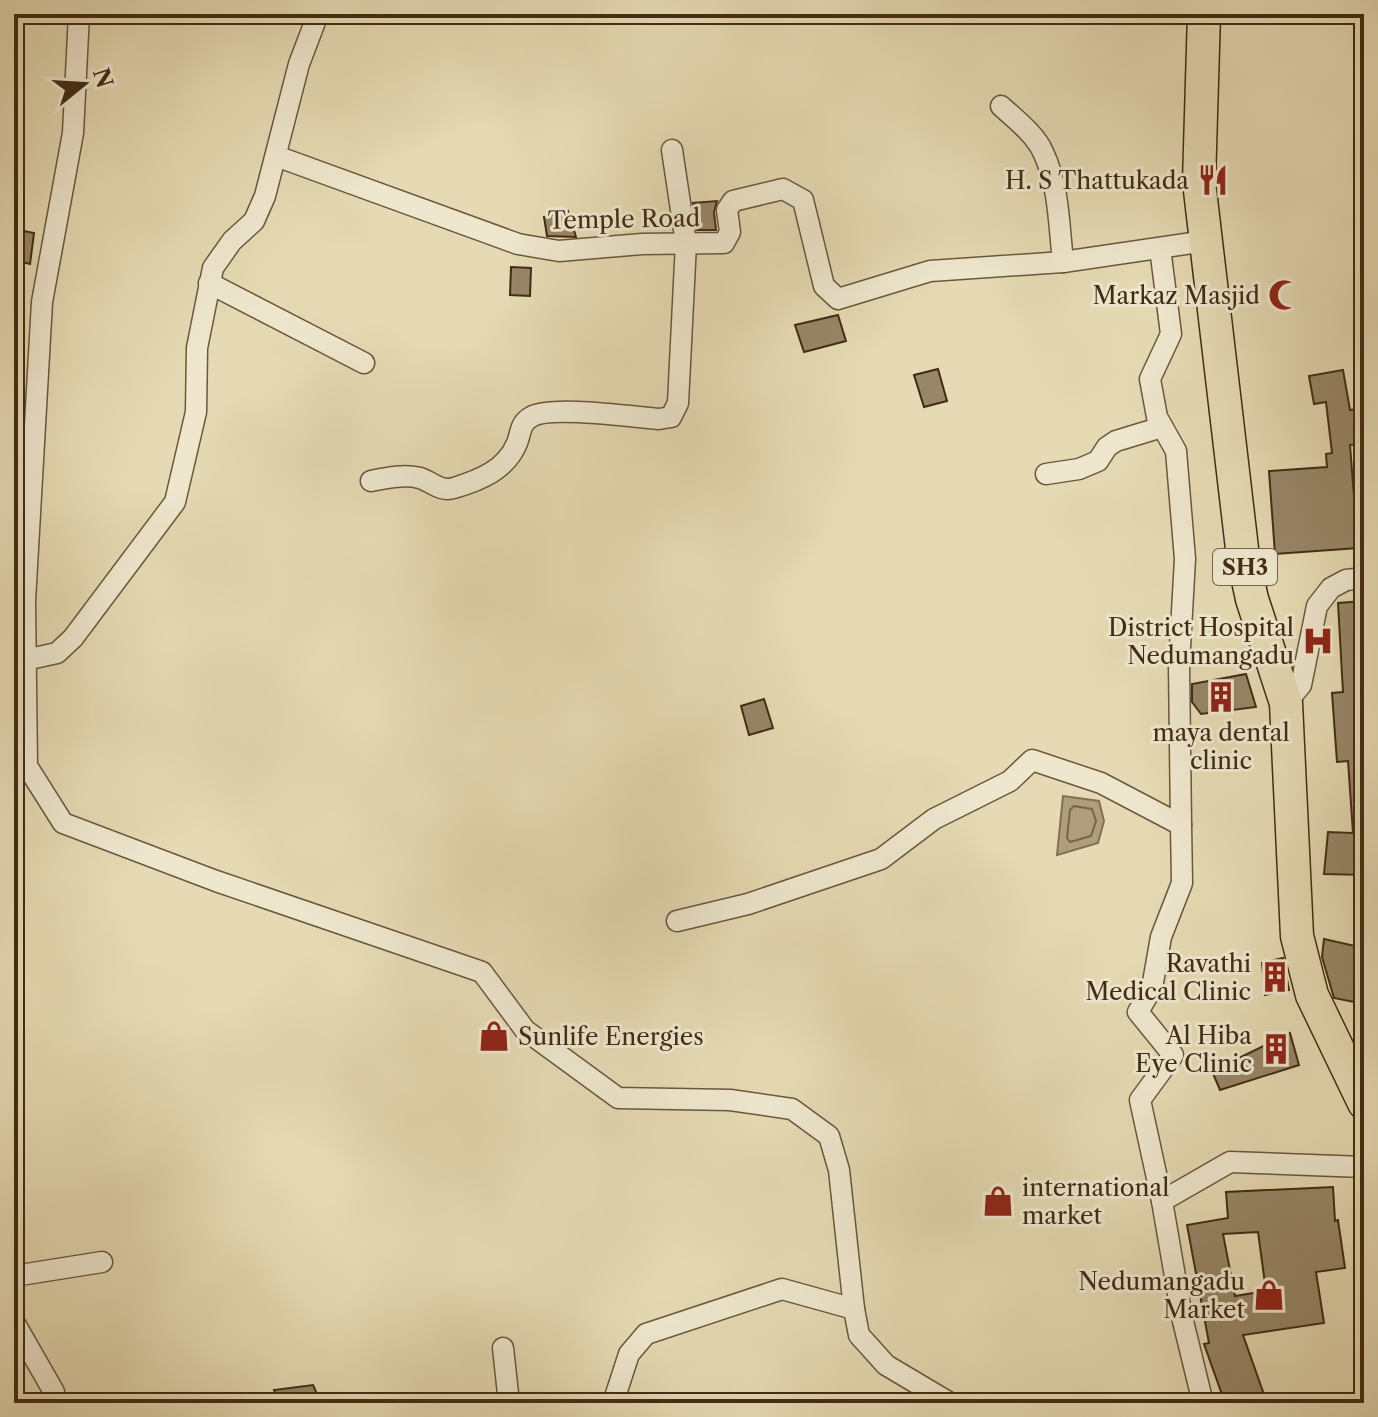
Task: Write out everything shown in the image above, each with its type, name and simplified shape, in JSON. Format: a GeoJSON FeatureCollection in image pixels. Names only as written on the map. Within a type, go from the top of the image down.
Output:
{"type":"FeatureCollection","features":[{"type":"Feature","properties":{"kind":"main road","name":"SH3"},"geometry":{"type":"LineString","coordinates":[[1204,14],[1199,182],[1243,557],[1252,599],[1286,703],[1297,936],[1312,995],[1364,1103]]}},
{"type":"Feature","properties":{"kind":"street"},"geometry":{"type":"LineString","coordinates":[[79,14],[73,133],[42,302],[22,508],[25,660],[20,770],[63,823],[216,881],[482,972],[525,1030],[618,1098],[730,1100],[792,1109],[829,1136],[839,1170],[859,1335],[886,1365],[950,1403]]}},
{"type":"Feature","properties":{"kind":"street"},"geometry":{"type":"LineString","coordinates":[[25,660],[57,653],[73,638],[175,502],[196,412],[197,348],[213,268],[232,241],[254,221],[265,196],[299,64],[318,14]]}},
{"type":"Feature","properties":{"kind":"street"},"geometry":{"type":"LineString","coordinates":[[1001,106],[1020,122],[1043,150],[1053,185],[1063,262]]}},
{"type":"Feature","properties":{"kind":"street"},"geometry":{"type":"LineString","coordinates":[[371,481],[393,476],[419,478],[436,487],[450,489],[495,473],[517,444],[521,426],[531,416],[553,411],[659,419],[671,417],[678,403],[686,243],[672,150]]}},
{"type":"Feature","properties":{"kind":"street","name":"Temple Road"},"geometry":{"type":"LineString","coordinates":[[276,156],[518,244],[559,251],[724,243],[730,232],[727,210],[733,201],[783,189],[803,200],[824,286],[838,299],[930,271],[1063,262],[1206,241]]}},
{"type":"Feature","properties":{"kind":"street"},"geometry":{"type":"LineString","coordinates":[[1160,248],[1171,334],[1150,379],[1157,417],[1176,451],[1185,559],[1179,665],[1182,883],[1161,937],[1152,988],[1138,1012],[1173,1055],[1140,1100],[1162,1201],[1182,1317],[1203,1403]]}},
{"type":"Feature","properties":{"kind":"street"},"geometry":{"type":"LineString","coordinates":[[209,283],[364,363]]}},
{"type":"Feature","properties":{"kind":"street"},"geometry":{"type":"LineString","coordinates":[[1046,474],[1079,469],[1098,461],[1107,447],[1116,441],[1162,427]]}},
{"type":"Feature","properties":{"kind":"street"},"geometry":{"type":"LineString","coordinates":[[1286,703],[1301,685],[1307,643],[1317,606],[1331,588],[1346,580],[1364,578]]}},
{"type":"Feature","properties":{"kind":"street"},"geometry":{"type":"LineString","coordinates":[[677,921],[748,904],[881,859],[934,819],[1010,781],[1032,760],[1101,783],[1181,825]]}},
{"type":"Feature","properties":{"kind":"street"},"geometry":{"type":"LineString","coordinates":[[1162,1201],[1230,1162],[1364,1167]]}},
{"type":"Feature","properties":{"kind":"street"},"geometry":{"type":"LineString","coordinates":[[14,1276],[102,1262]]}},
{"type":"Feature","properties":{"kind":"street"},"geometry":{"type":"LineString","coordinates":[[613,1403],[629,1354],[646,1334],[782,1289],[854,1309]]}},
{"type":"Feature","properties":{"kind":"street"},"geometry":{"type":"LineString","coordinates":[[14,1322],[54,1392],[53,1403]]}},
{"type":"Feature","properties":{"kind":"street"},"geometry":{"type":"LineString","coordinates":[[503,1348],[509,1403]]}},
{"type":"Feature","properties":{"kind":"water"},"geometry":{"type":"Polygon","coordinates":[[[1063,796],[1099,801],[1104,821],[1098,843],[1057,855],[1063,796]]]}},
{"type":"Feature","properties":{"kind":"building"},"geometry":{"type":"Polygon","coordinates":[[[717,201],[714,212],[716,230],[697,230],[693,203],[717,201]]]}},
{"type":"Feature","properties":{"kind":"building"},"geometry":{"type":"Polygon","coordinates":[[[568,211],[576,237],[547,236],[544,217],[568,211]]]}},
{"type":"Feature","properties":{"kind":"building"},"geometry":{"type":"Polygon","coordinates":[[[14,229],[34,233],[30,264],[14,260],[14,229]]]}},
{"type":"Feature","properties":{"kind":"building"},"geometry":{"type":"Polygon","coordinates":[[[511,267],[531,268],[530,296],[510,295],[511,267]]]}},
{"type":"Feature","properties":{"kind":"building"},"geometry":{"type":"Polygon","coordinates":[[[838,315],[846,341],[804,352],[795,325],[838,315]]]}},
{"type":"Feature","properties":{"kind":"building"},"geometry":{"type":"Polygon","coordinates":[[[938,369],[947,401],[924,407],[914,375],[938,369]]]}},
{"type":"Feature","properties":{"kind":"building"},"geometry":{"type":"Polygon","coordinates":[[[1343,370],[1350,410],[1364,408],[1364,443],[1350,445],[1358,548],[1275,554],[1269,471],[1327,467],[1326,454],[1332,453],[1326,402],[1314,404],[1309,376],[1343,370]]]}},
{"type":"Feature","properties":{"kind":"building"},"geometry":{"type":"Polygon","coordinates":[[[1364,601],[1364,875],[1324,874],[1328,832],[1353,833],[1348,761],[1337,762],[1332,693],[1343,692],[1338,603],[1364,601]]]}},
{"type":"Feature","properties":{"kind":"building","name":"maya dental clinic"},"geometry":{"type":"Polygon","coordinates":[[[1246,674],[1256,707],[1201,714],[1192,702],[1192,684],[1246,674]]]}},
{"type":"Feature","properties":{"kind":"building"},"geometry":{"type":"Polygon","coordinates":[[[764,699],[773,728],[749,735],[741,706],[764,699]]]}},
{"type":"Feature","properties":{"kind":"building"},"geometry":{"type":"Polygon","coordinates":[[[1324,939],[1364,948],[1364,1004],[1334,998],[1322,957],[1324,939]]]}},
{"type":"Feature","properties":{"kind":"building","name":"Ravathi Medical Clinic"},"geometry":{"type":"Polygon","coordinates":[[[1283,958],[1289,990],[1265,995],[1262,963],[1283,958]]]}},
{"type":"Feature","properties":{"kind":"building","name":"Al Hiba Eye Clinic"},"geometry":{"type":"Polygon","coordinates":[[[1290,1033],[1299,1065],[1220,1090],[1212,1071],[1290,1033]]]}},
{"type":"Feature","properties":{"kind":"building"},"geometry":{"type":"Polygon","coordinates":[[[1333,1187],[1335,1221],[1338,1220],[1345,1268],[1316,1272],[1324,1323],[1243,1335],[1267,1403],[1225,1403],[1204,1344],[1209,1343],[1187,1225],[1228,1218],[1226,1192],[1333,1187]],[[1258,1232],[1223,1234],[1235,1296],[1266,1291],[1258,1232]]]}},
{"type":"Feature","properties":{"kind":"building"},"geometry":{"type":"Polygon","coordinates":[[[313,1385],[321,1403],[279,1403],[274,1390],[313,1385]]]}},
{"type":"Feature","properties":{"kind":"place","name":"H. S Thattukada"},"geometry":{"type":"Point","coordinates":[1213,180]}},
{"type":"Feature","properties":{"kind":"place","name":"Markaz Masjid"},"geometry":{"type":"Point","coordinates":[1284,295]}},
{"type":"Feature","properties":{"kind":"place","name":"District Hospital Nedumangadu"},"geometry":{"type":"Point","coordinates":[1318,641]}},
{"type":"Feature","properties":{"kind":"place","name":"maya dental clinic"},"geometry":{"type":"Point","coordinates":[1221,697]}},
{"type":"Feature","properties":{"kind":"place","name":"Ravathi Medical Clinic"},"geometry":{"type":"Point","coordinates":[1275,977]}},
{"type":"Feature","properties":{"kind":"place","name":"Sunlife Energies"},"geometry":{"type":"Point","coordinates":[494,1036]}},
{"type":"Feature","properties":{"kind":"place","name":"Al Hiba Eye Clinic"},"geometry":{"type":"Point","coordinates":[1276,1049]}},
{"type":"Feature","properties":{"kind":"place","name":"international market"},"geometry":{"type":"Point","coordinates":[998,1201]}},
{"type":"Feature","properties":{"kind":"place","name":"Nedumangadu Market"},"geometry":{"type":"Point","coordinates":[1269,1295]}}]}
